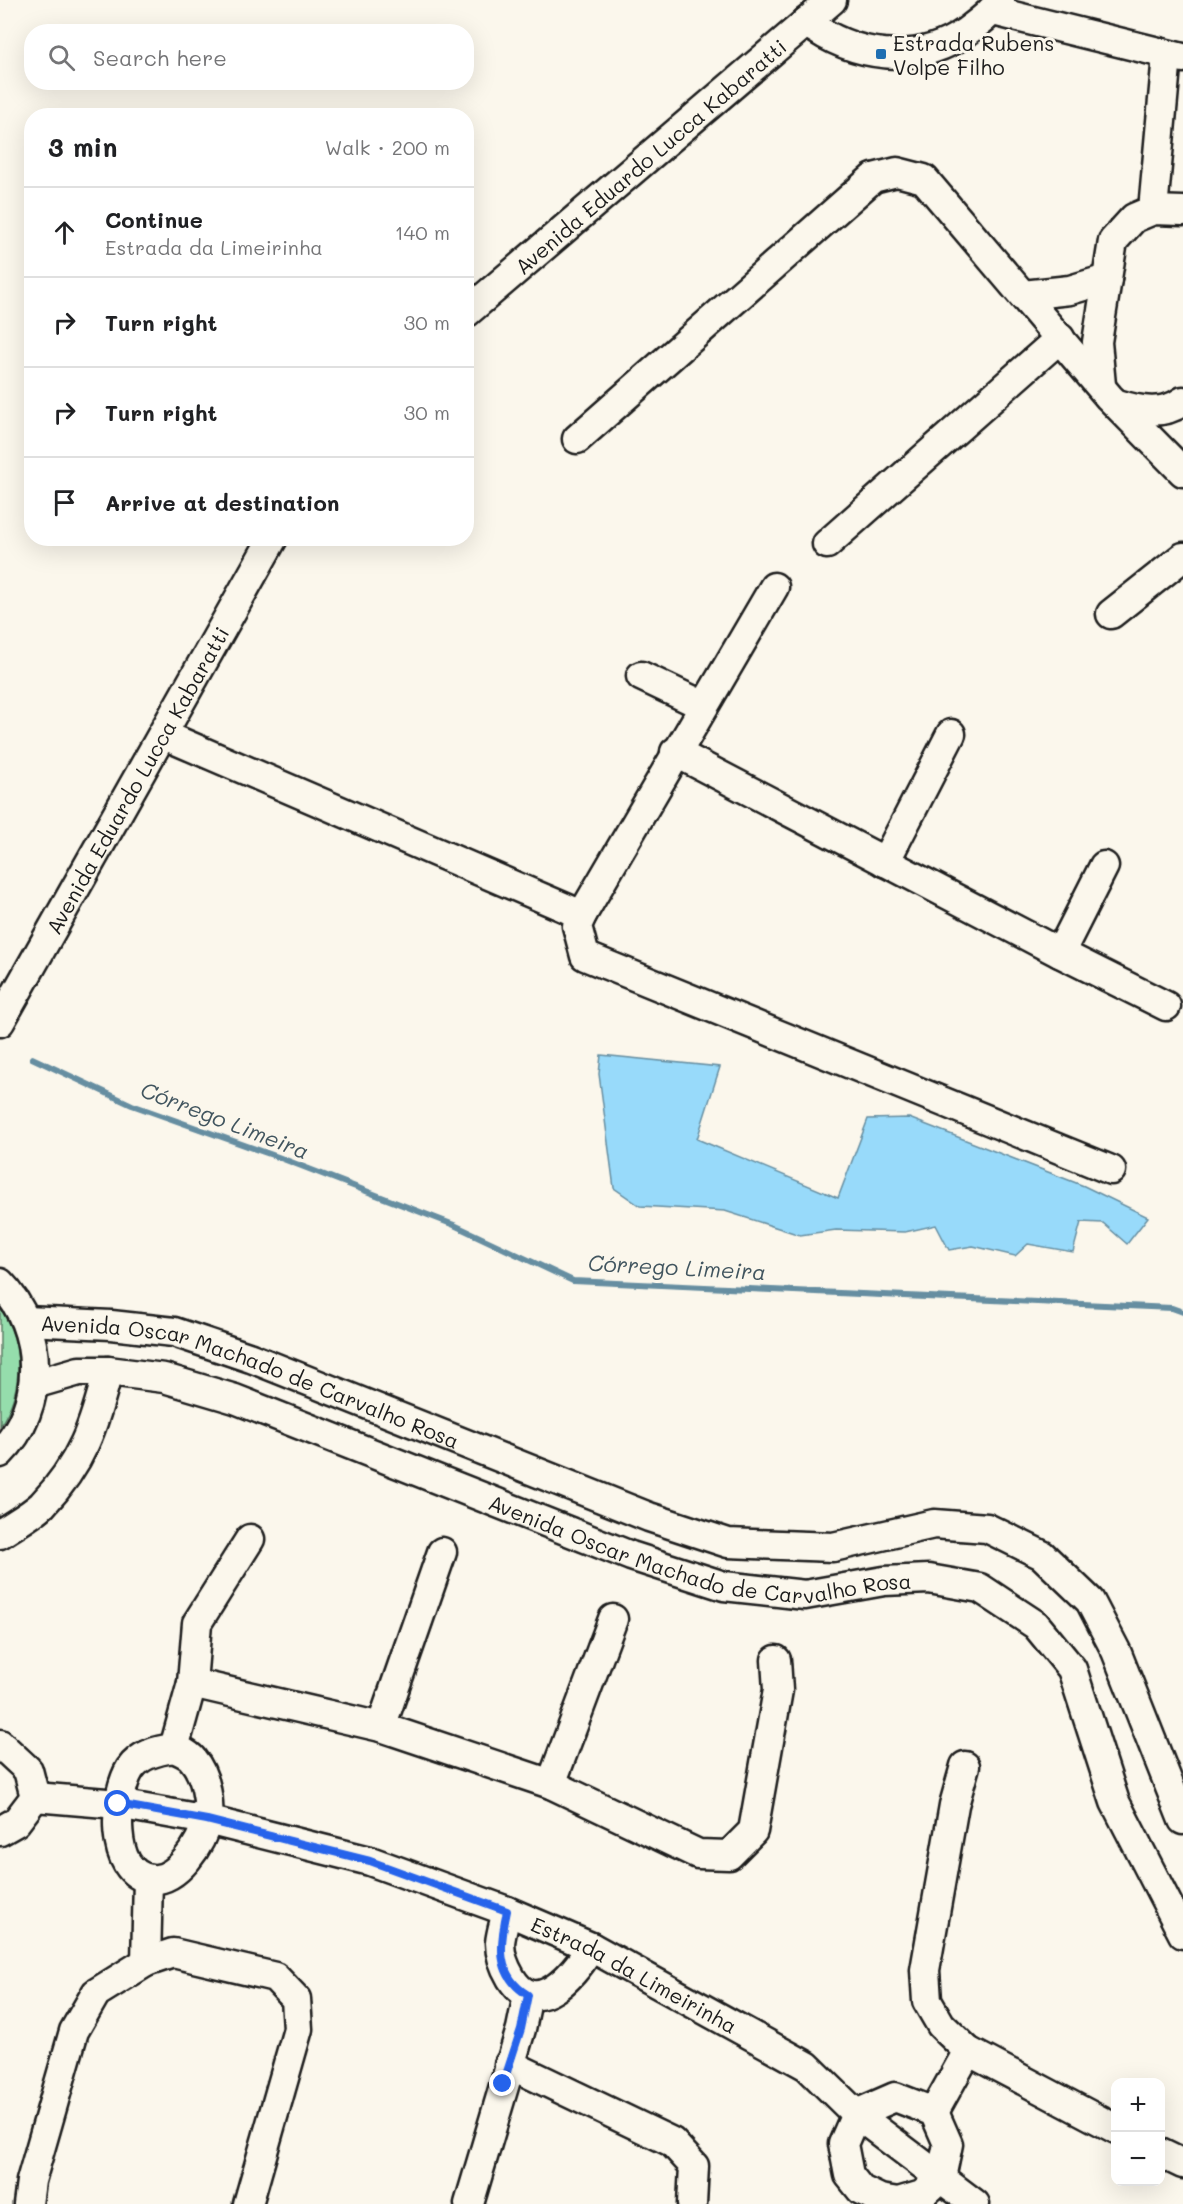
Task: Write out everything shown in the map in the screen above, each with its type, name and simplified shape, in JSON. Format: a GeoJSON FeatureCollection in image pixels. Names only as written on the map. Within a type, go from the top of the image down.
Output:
{"type":"FeatureCollection","features":[{"type":"Feature","properties":{"kind":"street","name":"Avenida Eduardo Lucca Kabaratti"},"geometry":{"type":"LineString","coordinates":[[474,306],[832,0]]}},
{"type":"Feature","properties":{"kind":"street"},"geometry":{"type":"LineString","coordinates":[[806,22],[822,34],[861,51],[902,54],[942,45],[960,36],[996,5],[1068,28],[1175,57],[1153,210]]}},
{"type":"Feature","properties":{"kind":"street"},"geometry":{"type":"LineString","coordinates":[[577,439],[873,178],[897,172],[924,179],[1109,395],[1183,472]]}},
{"type":"Feature","properties":{"kind":"street"},"geometry":{"type":"LineString","coordinates":[[1183,211],[1153,210],[1134,218],[1113,241],[1096,342],[1109,395],[1137,411],[1183,408]]}},
{"type":"Feature","properties":{"kind":"street"},"geometry":{"type":"LineString","coordinates":[[1023,295],[1070,290],[1107,279]]}},
{"type":"Feature","properties":{"kind":"street"},"geometry":{"type":"LineString","coordinates":[[827,544],[1060,338]]}},
{"type":"Feature","properties":{"kind":"street","name":"Avenida Eduardo Lucca Kabaratti"},"geometry":{"type":"LineString","coordinates":[[0,1022],[269,546]]}},
{"type":"Feature","properties":{"kind":"street"},"geometry":{"type":"LineString","coordinates":[[1111,614],[1183,557]]}},
{"type":"Feature","properties":{"kind":"street"},"geometry":{"type":"LineString","coordinates":[[774,587],[702,705],[582,915],[577,926],[585,956],[1111,1170]]}},
{"type":"Feature","properties":{"kind":"street"},"geometry":{"type":"LineString","coordinates":[[641,676],[702,705]]}},
{"type":"Feature","properties":{"kind":"street"},"geometry":{"type":"LineString","coordinates":[[885,862],[951,734]]}},
{"type":"Feature","properties":{"kind":"street"},"geometry":{"type":"LineString","coordinates":[[164,735],[582,915]]}},
{"type":"Feature","properties":{"kind":"street"},"geometry":{"type":"LineString","coordinates":[[675,752],[1166,1006]]}},
{"type":"Feature","properties":{"kind":"street"},"geometry":{"type":"LineString","coordinates":[[1060,953],[1104,866]]}},
{"type":"Feature","properties":{"kind":"street"},"geometry":{"type":"LineString","coordinates":[[0,1283],[26,1321],[34,1352],[34,1384],[25,1416],[9,1444],[0,1453]]}},
{"type":"Feature","properties":{"kind":"street","name":"Avenida Oscar Machado de Carvalho Rosa"},"geometry":{"type":"LineString","coordinates":[[26,1321],[111,1324],[174,1332],[251,1358],[650,1517],[728,1543],[834,1547],[934,1524],[987,1528],[1042,1555],[1090,1601],[1116,1651],[1183,1820]]}},
{"type":"Feature","properties":{"kind":"street","name":"Avenida Oscar Machado de Carvalho Rosa"},"geometry":{"type":"LineString","coordinates":[[34,1384],[79,1371],[108,1371],[164,1378],[235,1399],[631,1556],[724,1586],[805,1595],[868,1584],[929,1579],[980,1588],[1036,1625],[1072,1669],[1115,1802],[1183,1934]]}},
{"type":"Feature","properties":{"kind":"street"},"geometry":{"type":"LineString","coordinates":[[0,1534],[40,1506],[77,1462],[98,1412],[108,1371]]}},
{"type":"Feature","properties":{"kind":"street"},"geometry":{"type":"LineString","coordinates":[[358,1447],[374,1407]]}},
{"type":"Feature","properties":{"kind":"street"},"geometry":{"type":"LineString","coordinates":[[174,1748],[192,1683],[197,1623],[250,1539]]}},
{"type":"Feature","properties":{"kind":"street"},"geometry":{"type":"LineString","coordinates":[[861,1541],[868,1584]]}},
{"type":"Feature","properties":{"kind":"street"},"geometry":{"type":"LineString","coordinates":[[381,1726],[442,1552]]}},
{"type":"Feature","properties":{"kind":"street"},"geometry":{"type":"LineString","coordinates":[[551,1784],[613,1619]]}},
{"type":"Feature","properties":{"kind":"street"},"geometry":{"type":"LineString","coordinates":[[192,1683],[381,1726],[551,1784],[698,1854],[729,1855],[753,1831],[778,1690],[776,1660]]}},
{"type":"Feature","properties":{"kind":"street"},"geometry":{"type":"LineString","coordinates":[[0,1744],[28,1770],[35,1797],[16,1822],[0,1831]]}},
{"type":"Feature","properties":{"kind":"street"},"geometry":{"type":"LineString","coordinates":[[174,1748],[192,1758],[204,1778],[207,1820],[197,1843],[182,1866],[162,1879],[148,1879],[131,1868],[119,1848],[118,1804],[131,1768],[150,1752],[174,1748]]}},
{"type":"Feature","properties":{"kind":"street"},"geometry":{"type":"LineString","coordinates":[[965,1766],[954,1805],[925,1970],[927,2001],[941,2025],[968,2051],[1111,2126]]}},
{"type":"Feature","properties":{"kind":"street","name":"Estrada da Limeirinha"},"geometry":{"type":"LineString","coordinates":[[35,1797],[118,1804],[207,1820],[370,1861],[507,1911],[591,1947],[807,2066],[856,2114],[975,2204]]}},
{"type":"Feature","properties":{"kind":"street"},"geometry":{"type":"LineString","coordinates":[[146,1962],[148,1879]]}},
{"type":"Feature","properties":{"kind":"street"},"geometry":{"type":"LineString","coordinates":[[507,1911],[500,1944],[504,1968],[517,1988],[528,1995],[546,1993],[568,1981],[591,1947]]}},
{"type":"Feature","properties":{"kind":"street"},"geometry":{"type":"LineString","coordinates":[[28,2204],[31,2181],[74,2031],[96,1993],[146,1962],[173,1953],[275,1977],[296,1999],[298,2029],[248,2204]]}},
{"type":"Feature","properties":{"kind":"street"},"geometry":{"type":"LineString","coordinates":[[469,2204],[521,2029],[528,1995]]}},
{"type":"Feature","properties":{"kind":"street"},"geometry":{"type":"LineString","coordinates":[[934,2112],[968,2051]]}},
{"type":"Feature","properties":{"kind":"street"},"geometry":{"type":"LineString","coordinates":[[509,2064],[672,2142],[694,2166],[692,2204]]}},
{"type":"Feature","properties":{"kind":"street"},"geometry":{"type":"LineString","coordinates":[[895,2097],[934,2112],[948,2144],[941,2178],[922,2195],[898,2202],[880,2202],[861,2190],[849,2175],[843,2144],[856,2114],[895,2097]]}},
{"type":"Feature","properties":{"kind":"street"},"geometry":{"type":"LineString","coordinates":[[1165,2154],[1183,2164]]}},
{"type":"Feature","properties":{"kind":"green space"},"geometry":{"type":"Polygon","coordinates":[[[0,1308],[14,1337],[18,1367],[14,1397],[0,1426],[0,1308]]]}},
{"type":"Feature","properties":{"kind":"water"},"geometry":{"type":"Polygon","coordinates":[[[601,1055],[720,1067],[697,1139],[838,1198],[868,1119],[909,1118],[1084,1186],[1148,1217],[1127,1244],[1103,1223],[1081,1222],[1073,1252],[1028,1244],[1015,1256],[973,1246],[949,1250],[936,1225],[905,1232],[836,1230],[800,1235],[725,1211],[640,1206],[614,1188],[599,1074],[601,1055]]]}},
{"type":"Feature","properties":{"kind":"waterway","name":"Córrego Limeira"},"geometry":{"type":"LineString","coordinates":[[32,1058],[132,1105],[278,1157],[454,1225],[573,1281],[1172,1308],[1183,1312]]}},
{"type":"Feature","properties":{"kind":"place","name":"Estrada Rubens Volpe Filho"},"geometry":{"type":"Point","coordinates":[881,54]}},
{"type":"Feature","properties":{"kind":"route"},"geometry":{"type":"LineString","coordinates":[[118,1804],[207,1820],[370,1861],[507,1911],[500,1944],[504,1968],[517,1988],[528,1995],[521,2029],[503,2084]]}}]}
